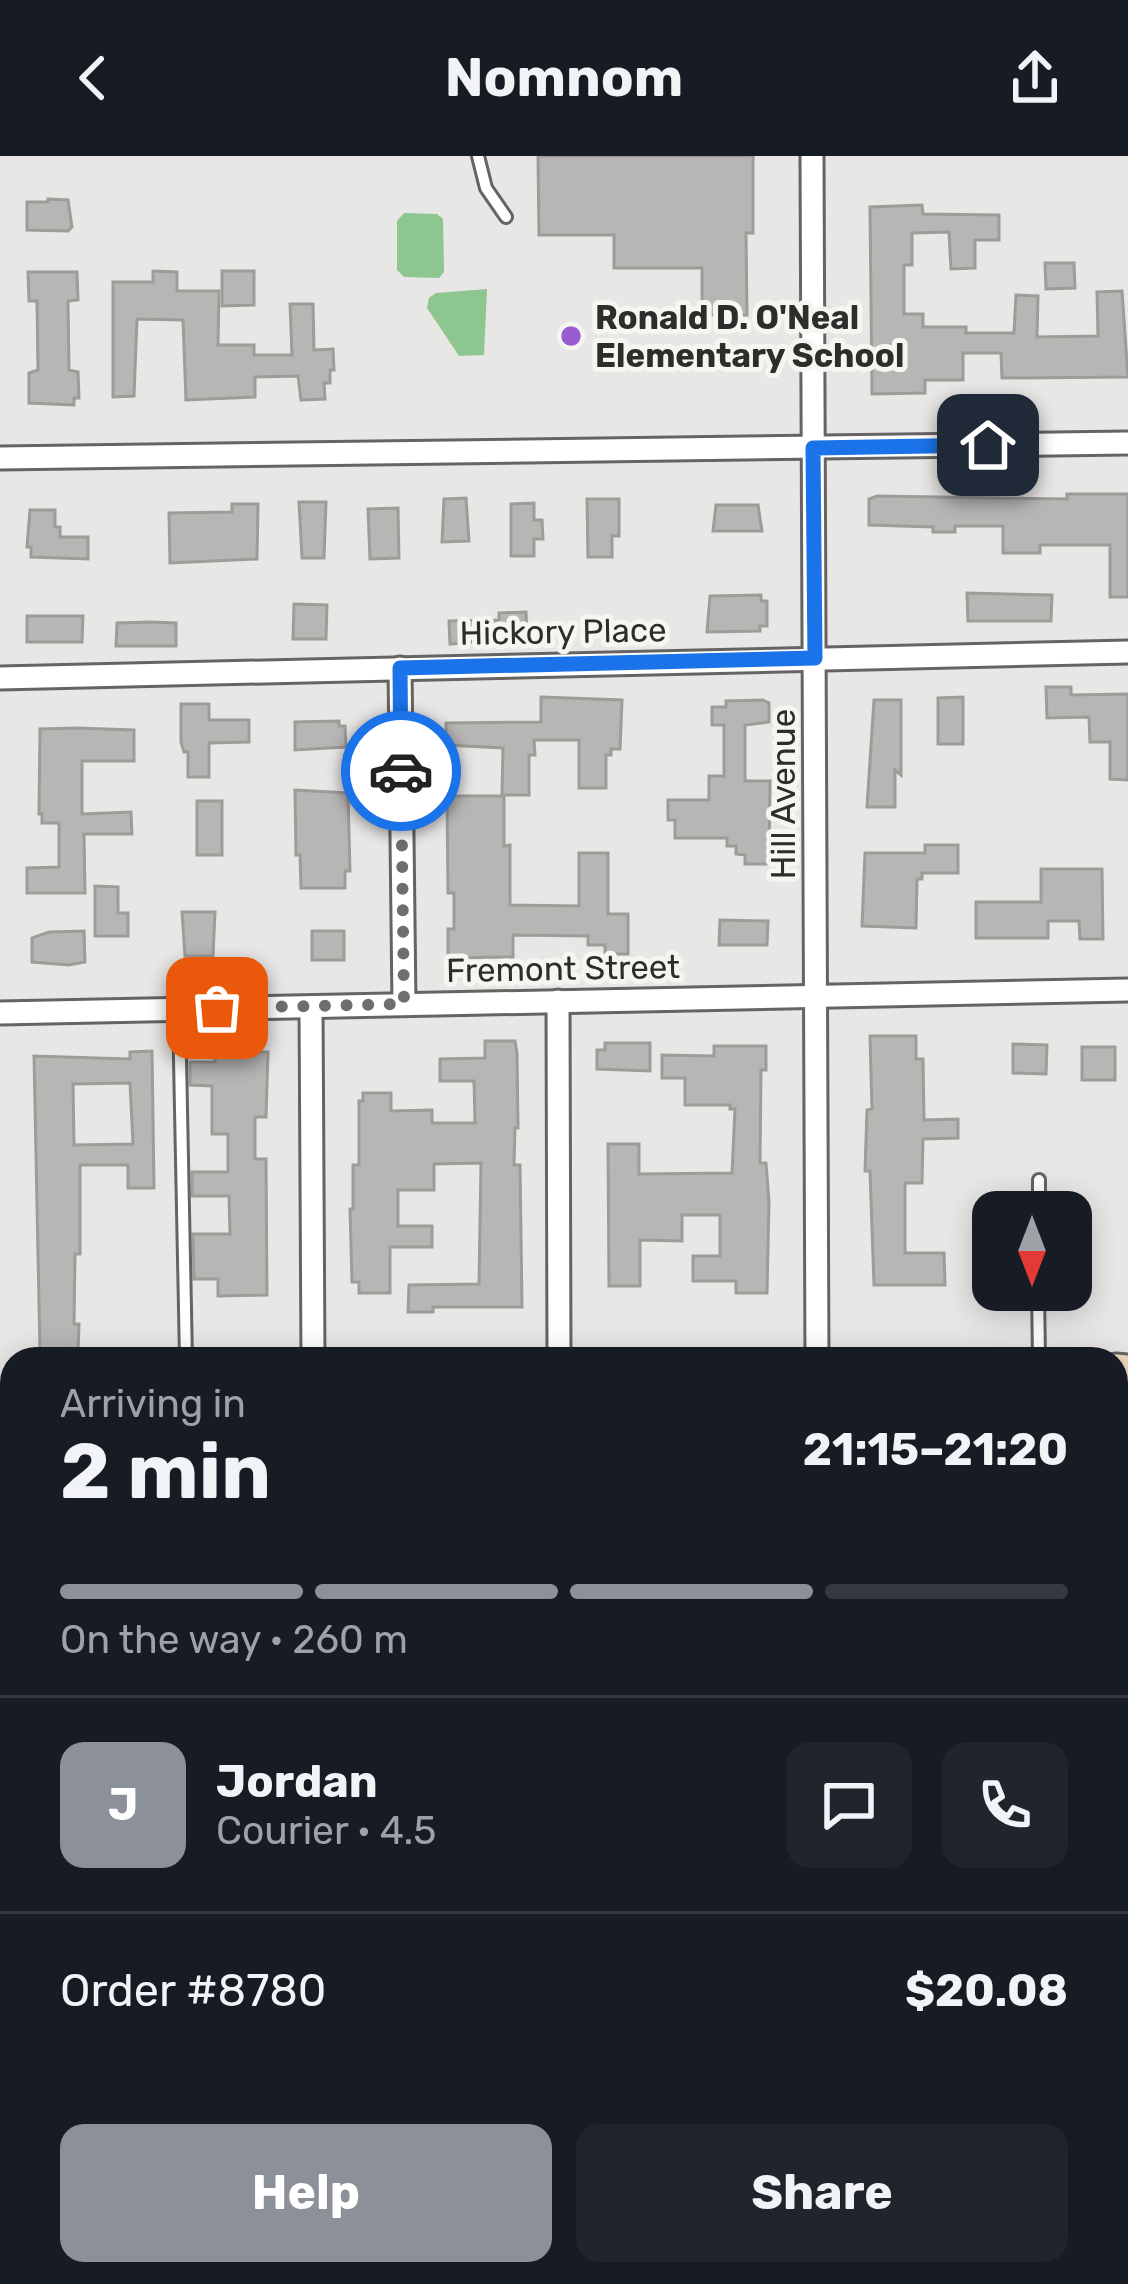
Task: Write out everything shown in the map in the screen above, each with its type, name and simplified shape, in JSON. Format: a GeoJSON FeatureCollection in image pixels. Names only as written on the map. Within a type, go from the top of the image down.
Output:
{"type":"FeatureCollection","features":[{"type":"Feature","properties":{"kind":"street","name":"Hill Avenue"},"geometry":{"type":"LineString","coordinates":[[812,156],[817,1347]]}},
{"type":"Feature","properties":{"kind":"street"},"geometry":{"type":"LineString","coordinates":[[0,458],[1128,443]]}},
{"type":"Feature","properties":{"kind":"street","name":"Hickory Place"},"geometry":{"type":"LineString","coordinates":[[0,678],[1128,652]]}},
{"type":"Feature","properties":{"kind":"street"},"geometry":{"type":"LineString","coordinates":[[400,668],[404,1004]]}},
{"type":"Feature","properties":{"kind":"street","name":"Fremont Street"},"geometry":{"type":"LineString","coordinates":[[0,1013],[1128,990]]}},
{"type":"Feature","properties":{"kind":"street"},"geometry":{"type":"LineString","coordinates":[[558,1001],[559,1347]]}},
{"type":"Feature","properties":{"kind":"street"},"geometry":{"type":"LineString","coordinates":[[310,1007],[313,1347]]}},
{"type":"Feature","properties":{"kind":"lane"},"geometry":{"type":"LineString","coordinates":[[478,156],[486,188],[506,217]]}},
{"type":"Feature","properties":{"kind":"lane"},"geometry":{"type":"LineString","coordinates":[[179,1009],[186,1347]]}},
{"type":"Feature","properties":{"kind":"lane"},"geometry":{"type":"LineString","coordinates":[[1039,1180],[1039,1191]]}},
{"type":"Feature","properties":{"kind":"lane"},"geometry":{"type":"LineString","coordinates":[[1039,1311],[1040,1347]]}},
{"type":"Feature","properties":{"kind":"green space"},"geometry":{"type":"Polygon","coordinates":[[[404,213],[437,214],[443,219],[444,272],[439,278],[404,277],[397,270],[397,221],[404,213]]]}},
{"type":"Feature","properties":{"kind":"green space"},"geometry":{"type":"Polygon","coordinates":[[[487,289],[484,355],[459,356],[427,308],[429,298],[436,293],[487,289]]]}},
{"type":"Feature","properties":{"kind":"building"},"geometry":{"type":"Polygon","coordinates":[[[538,156],[753,156],[753,233],[746,233],[747,315],[702,315],[702,268],[614,268],[614,235],[539,235],[538,156]]]}},
{"type":"Feature","properties":{"kind":"building"},"geometry":{"type":"Polygon","coordinates":[[[68,200],[72,227],[68,231],[27,230],[27,202],[68,200]]]}},
{"type":"Feature","properties":{"kind":"building"},"geometry":{"type":"Polygon","coordinates":[[[922,205],[923,214],[999,215],[999,240],[975,240],[975,268],[951,269],[949,232],[912,233],[912,265],[904,265],[904,314],[923,314],[923,327],[1014,333],[1016,295],[1038,296],[1037,337],[1098,336],[1097,292],[1122,291],[1128,377],[1002,378],[1001,353],[963,353],[963,380],[925,380],[925,393],[872,394],[870,207],[922,205]]]}},
{"type":"Feature","properties":{"kind":"building"},"geometry":{"type":"Polygon","coordinates":[[[1045,263],[1074,263],[1075,288],[1046,289],[1045,263]]]}},
{"type":"Feature","properties":{"kind":"building"},"geometry":{"type":"Polygon","coordinates":[[[153,271],[177,272],[177,291],[219,291],[218,345],[254,345],[254,355],[292,355],[290,304],[313,304],[314,350],[333,349],[334,370],[330,370],[330,383],[324,383],[325,399],[301,400],[298,376],[255,377],[255,397],[186,400],[183,320],[137,319],[134,396],[113,397],[113,282],[153,282],[153,271]]]}},
{"type":"Feature","properties":{"kind":"building"},"geometry":{"type":"Polygon","coordinates":[[[222,271],[254,271],[254,305],[222,306],[222,271]]]}},
{"type":"Feature","properties":{"kind":"building"},"geometry":{"type":"Polygon","coordinates":[[[28,272],[77,272],[78,300],[68,301],[69,370],[78,372],[79,398],[74,398],[74,405],[29,403],[29,373],[38,370],[37,301],[29,301],[28,272]]]}},
{"type":"Feature","properties":{"kind":"building"},"geometry":{"type":"Polygon","coordinates":[[[1067,494],[1128,494],[1128,597],[1110,597],[1110,545],[1040,545],[1040,553],[1003,553],[1003,526],[955,526],[955,532],[933,532],[933,527],[869,525],[869,499],[877,496],[1067,499],[1067,494]]]}},
{"type":"Feature","properties":{"kind":"building"},"geometry":{"type":"Polygon","coordinates":[[[466,498],[469,541],[442,542],[444,499],[466,498]]]}},
{"type":"Feature","properties":{"kind":"building"},"geometry":{"type":"Polygon","coordinates":[[[587,499],[619,499],[619,536],[612,536],[612,557],[588,557],[587,499]]]}},
{"type":"Feature","properties":{"kind":"building"},"geometry":{"type":"Polygon","coordinates":[[[299,502],[326,502],[324,558],[302,558],[299,502]]]}},
{"type":"Feature","properties":{"kind":"building"},"geometry":{"type":"Polygon","coordinates":[[[534,503],[534,520],[542,520],[543,539],[534,539],[534,556],[511,556],[511,504],[534,503]]]}},
{"type":"Feature","properties":{"kind":"building"},"geometry":{"type":"Polygon","coordinates":[[[232,504],[258,504],[257,559],[170,563],[169,513],[232,512],[232,504]]]}},
{"type":"Feature","properties":{"kind":"building"},"geometry":{"type":"Polygon","coordinates":[[[716,505],[758,505],[762,531],[713,531],[716,505]]]}},
{"type":"Feature","properties":{"kind":"building"},"geometry":{"type":"Polygon","coordinates":[[[398,508],[399,558],[370,559],[368,509],[398,508]]]}},
{"type":"Feature","properties":{"kind":"building"},"geometry":{"type":"Polygon","coordinates":[[[30,510],[55,510],[60,537],[88,537],[88,559],[31,557],[31,547],[27,547],[30,510]]]}},
{"type":"Feature","properties":{"kind":"building"},"geometry":{"type":"Polygon","coordinates":[[[967,593],[1052,595],[1051,621],[968,621],[967,593]]]}},
{"type":"Feature","properties":{"kind":"building"},"geometry":{"type":"Polygon","coordinates":[[[761,595],[761,601],[767,601],[767,626],[760,626],[760,631],[707,632],[710,596],[761,595]]]}},
{"type":"Feature","properties":{"kind":"building"},"geometry":{"type":"Polygon","coordinates":[[[294,604],[327,605],[326,639],[293,639],[294,604]]]}},
{"type":"Feature","properties":{"kind":"building"},"geometry":{"type":"Polygon","coordinates":[[[526,612],[527,637],[450,644],[449,621],[499,620],[499,613],[526,612]]]}},
{"type":"Feature","properties":{"kind":"building"},"geometry":{"type":"Polygon","coordinates":[[[27,616],[83,616],[82,642],[27,642],[27,616]]]}},
{"type":"Feature","properties":{"kind":"building"},"geometry":{"type":"Polygon","coordinates":[[[117,623],[176,623],[176,646],[116,646],[117,623]]]}},
{"type":"Feature","properties":{"kind":"building"},"geometry":{"type":"Polygon","coordinates":[[[1046,687],[1071,687],[1071,695],[1128,694],[1128,780],[1110,779],[1110,742],[1090,742],[1089,717],[1047,718],[1046,687]]]}},
{"type":"Feature","properties":{"kind":"building"},"geometry":{"type":"Polygon","coordinates":[[[541,697],[622,700],[620,749],[606,755],[606,788],[579,788],[579,740],[534,740],[535,755],[529,755],[529,795],[502,795],[503,748],[446,745],[446,723],[541,722],[541,697]]]}},
{"type":"Feature","properties":{"kind":"building"},"geometry":{"type":"Polygon","coordinates":[[[963,697],[963,744],[938,744],[938,698],[963,697]]]}},
{"type":"Feature","properties":{"kind":"building"},"geometry":{"type":"Polygon","coordinates":[[[874,700],[901,700],[901,775],[895,770],[895,807],[867,807],[874,700]]]}},
{"type":"Feature","properties":{"kind":"building"},"geometry":{"type":"Polygon","coordinates":[[[726,701],[769,703],[769,722],[745,725],[745,781],[770,781],[769,864],[745,864],[745,855],[736,854],[736,846],[727,846],[727,838],[675,838],[675,820],[668,820],[668,800],[709,800],[709,776],[724,776],[724,725],[712,725],[712,707],[726,707],[726,701]]]}},
{"type":"Feature","properties":{"kind":"building"},"geometry":{"type":"Polygon","coordinates":[[[181,704],[209,704],[209,720],[249,720],[249,742],[209,743],[209,777],[188,777],[188,752],[181,742],[181,704]]]}},
{"type":"Feature","properties":{"kind":"building"},"geometry":{"type":"Polygon","coordinates":[[[339,721],[339,726],[345,726],[346,747],[295,750],[295,722],[339,721]]]}},
{"type":"Feature","properties":{"kind":"building"},"geometry":{"type":"Polygon","coordinates":[[[40,729],[134,730],[134,761],[82,761],[82,814],[131,812],[132,834],[84,834],[85,893],[27,893],[27,868],[59,867],[59,823],[42,823],[39,814],[40,729]]]}},
{"type":"Feature","properties":{"kind":"building"},"geometry":{"type":"Polygon","coordinates":[[[295,790],[348,793],[350,871],[345,871],[345,888],[301,888],[295,790]]]}},
{"type":"Feature","properties":{"kind":"building"},"geometry":{"type":"Polygon","coordinates":[[[447,796],[504,796],[510,905],[579,906],[579,853],[608,853],[608,914],[628,914],[628,954],[605,954],[605,945],[588,945],[588,936],[513,935],[513,957],[448,958],[454,893],[448,893],[447,796]]]}},
{"type":"Feature","properties":{"kind":"building"},"geometry":{"type":"Polygon","coordinates":[[[197,801],[222,801],[222,855],[197,855],[197,801]]]}},
{"type":"Feature","properties":{"kind":"building"},"geometry":{"type":"Polygon","coordinates":[[[925,845],[958,845],[958,873],[922,873],[922,879],[917,879],[916,928],[862,926],[865,853],[925,853],[925,845]]]}},
{"type":"Feature","properties":{"kind":"building"},"geometry":{"type":"Polygon","coordinates":[[[1041,869],[1102,869],[1103,939],[1080,939],[1079,921],[1048,921],[1048,938],[976,938],[976,902],[1041,902],[1041,869]]]}},
{"type":"Feature","properties":{"kind":"building"},"geometry":{"type":"Polygon","coordinates":[[[95,886],[118,887],[118,913],[128,913],[128,936],[95,936],[95,886]]]}},
{"type":"Feature","properties":{"kind":"building"},"geometry":{"type":"Polygon","coordinates":[[[182,912],[215,912],[213,956],[185,956],[182,912]]]}},
{"type":"Feature","properties":{"kind":"building"},"geometry":{"type":"Polygon","coordinates":[[[720,920],[768,921],[767,945],[719,945],[720,920]]]}},
{"type":"Feature","properties":{"kind":"building"},"geometry":{"type":"Polygon","coordinates":[[[84,931],[85,962],[32,962],[32,938],[49,932],[84,931]]]}},
{"type":"Feature","properties":{"kind":"building"},"geometry":{"type":"Polygon","coordinates":[[[312,931],[344,931],[344,960],[312,960],[312,931]]]}},
{"type":"Feature","properties":{"kind":"building"},"geometry":{"type":"Polygon","coordinates":[[[870,1036],[916,1036],[916,1059],[923,1059],[924,1120],[958,1119],[958,1138],[923,1139],[922,1183],[905,1183],[905,1253],[944,1253],[945,1285],[874,1285],[870,1171],[865,1171],[867,1110],[872,1109],[870,1036]]]}},
{"type":"Feature","properties":{"kind":"building"},"geometry":{"type":"Polygon","coordinates":[[[485,1041],[515,1041],[517,1053],[514,1165],[520,1165],[522,1307],[433,1307],[433,1312],[408,1312],[409,1285],[479,1284],[481,1163],[434,1164],[434,1190],[398,1190],[398,1226],[432,1226],[432,1247],[390,1247],[390,1293],[359,1293],[359,1282],[352,1282],[350,1209],[353,1165],[359,1165],[363,1093],[391,1093],[391,1111],[432,1110],[432,1123],[475,1123],[474,1081],[440,1081],[440,1059],[485,1058],[485,1041]]]}},
{"type":"Feature","properties":{"kind":"building"},"geometry":{"type":"Polygon","coordinates":[[[605,1043],[650,1043],[650,1071],[597,1069],[597,1050],[605,1050],[605,1043]]]}},
{"type":"Feature","properties":{"kind":"building"},"geometry":{"type":"Polygon","coordinates":[[[1013,1044],[1047,1045],[1046,1074],[1013,1073],[1013,1044]]]}},
{"type":"Feature","properties":{"kind":"building"},"geometry":{"type":"Polygon","coordinates":[[[236,1045],[255,1045],[255,1052],[268,1052],[266,1117],[255,1117],[255,1159],[266,1159],[267,1295],[218,1296],[218,1279],[194,1279],[193,1234],[230,1234],[229,1196],[192,1196],[192,1172],[228,1172],[228,1134],[212,1134],[212,1086],[190,1085],[190,1062],[215,1062],[215,1053],[236,1053],[236,1045]]]}},
{"type":"Feature","properties":{"kind":"building"},"geometry":{"type":"Polygon","coordinates":[[[714,1046],[766,1046],[766,1070],[761,1070],[760,1163],[766,1163],[769,1202],[767,1293],[736,1293],[736,1281],[693,1281],[693,1256],[720,1256],[720,1215],[682,1215],[682,1241],[640,1240],[640,1286],[609,1286],[608,1144],[639,1144],[639,1174],[732,1173],[735,1109],[685,1105],[685,1078],[662,1078],[662,1055],[714,1056],[714,1046]]]}},
{"type":"Feature","properties":{"kind":"building"},"geometry":{"type":"Polygon","coordinates":[[[1082,1047],[1115,1047],[1115,1080],[1082,1080],[1082,1047]]]}},
{"type":"Feature","properties":{"kind":"building"},"geometry":{"type":"Polygon","coordinates":[[[152,1051],[154,1188],[128,1188],[128,1165],[80,1165],[74,1324],[79,1324],[78,1347],[40,1347],[34,1056],[130,1059],[130,1052],[152,1051]],[[130,1083],[73,1084],[74,1145],[133,1144],[130,1083]]]}},
{"type":"Feature","properties":{"kind":"way so far"},"geometry":{"type":"LineString","coordinates":[[217,1008],[404,1004],[401,771]]}},
{"type":"Feature","properties":{"kind":"place","name":"Ronald D. O'Neal Elementary School"},"geometry":{"type":"Point","coordinates":[571,336]}},
{"type":"Feature","properties":{"kind":"route"},"geometry":{"type":"LineString","coordinates":[[401,771],[400,668],[815,658],[813,448],[988,445]]}}]}
